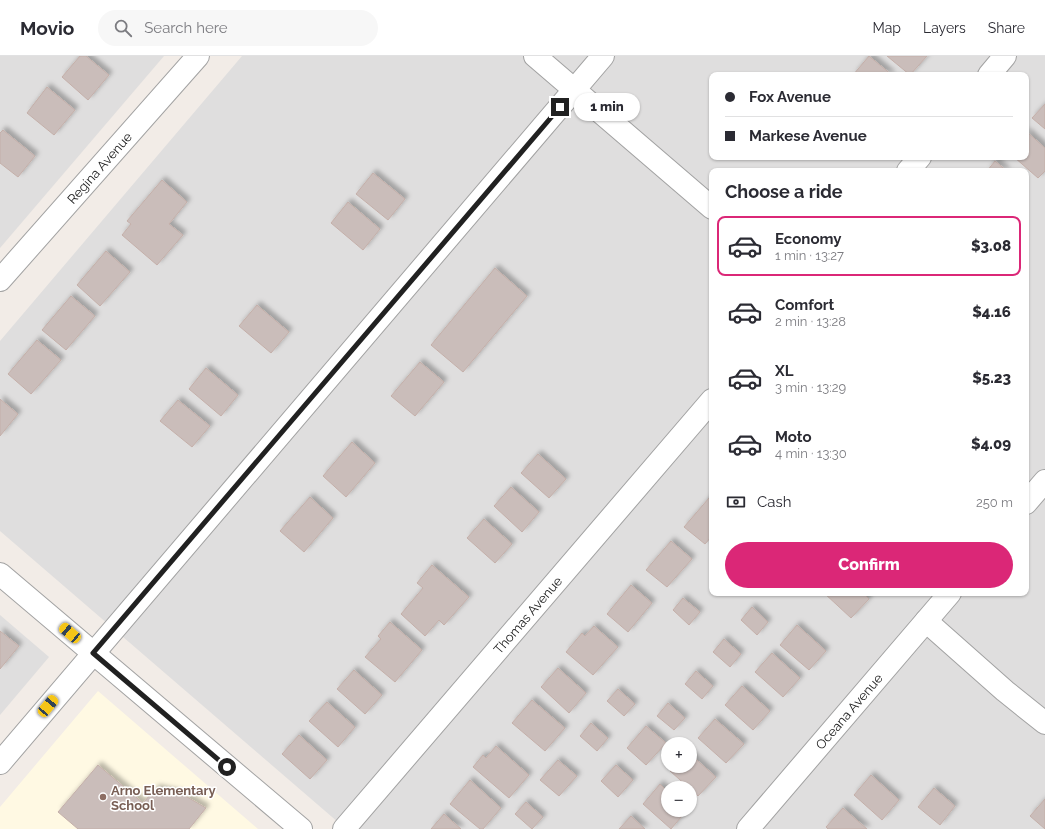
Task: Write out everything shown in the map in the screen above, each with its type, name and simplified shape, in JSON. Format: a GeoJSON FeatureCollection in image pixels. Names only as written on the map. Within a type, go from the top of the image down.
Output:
{"type":"FeatureCollection","features":[{"type":"Feature","properties":{"kind":"street","name":"Regina Avenue"},"geometry":{"type":"LineString","coordinates":[[0,280],[198,56]]}},
{"type":"Feature","properties":{"kind":"street"},"geometry":{"type":"LineString","coordinates":[[535,56],[709,205]]}},
{"type":"Feature","properties":{"kind":"street"},"geometry":{"type":"LineString","coordinates":[[0,763],[603,56]]}},
{"type":"Feature","properties":{"kind":"street"},"geometry":{"type":"LineString","coordinates":[[992,72],[1005,56]]}},
{"type":"Feature","properties":{"kind":"street"},"geometry":{"type":"LineString","coordinates":[[911,168],[917,160]]}},
{"type":"Feature","properties":{"kind":"street","name":"Thomas Avenue"},"geometry":{"type":"LineString","coordinates":[[344,829],[709,403]]}},
{"type":"Feature","properties":{"kind":"street"},"geometry":{"type":"LineString","coordinates":[[0,574],[300,829]]}},
{"type":"Feature","properties":{"kind":"street","name":"Oceana Avenue"},"geometry":{"type":"LineString","coordinates":[[748,829],[947,596]]}},
{"type":"Feature","properties":{"kind":"street"},"geometry":{"type":"LineString","coordinates":[[926,621],[1045,723]]}},
{"type":"Feature","properties":{"kind":"shaded area"},"geometry":{"type":"Polygon","coordinates":[[[0,56],[164,56],[0,248],[0,56]]]}},
{"type":"Feature","properties":{"kind":"shaded area"},"geometry":{"type":"Polygon","coordinates":[[[242,56],[1045,56],[1045,829],[346,829],[0,531],[0,341],[242,56]]]}},
{"type":"Feature","properties":{"kind":"shaded area"},"geometry":{"type":"Polygon","coordinates":[[[0,615],[49,657],[0,715],[0,615]]]}},
{"type":"Feature","properties":{"kind":"shaded area"},"geometry":{"type":"Polygon","coordinates":[[[98,691],[258,829],[0,829],[0,807],[98,691]]]}},
{"type":"Feature","properties":{"kind":"building"},"geometry":{"type":"Polygon","coordinates":[[[80,56],[86,56],[109,75],[88,100],[62,77],[80,56]]]}},
{"type":"Feature","properties":{"kind":"building"},"geometry":{"type":"Polygon","coordinates":[[[869,56],[888,72],[856,72],[869,56]]]}},
{"type":"Feature","properties":{"kind":"building"},"geometry":{"type":"Polygon","coordinates":[[[887,56],[927,56],[913,72],[906,72],[887,56]]]}},
{"type":"Feature","properties":{"kind":"building"},"geometry":{"type":"Polygon","coordinates":[[[47,87],[75,110],[54,135],[27,113],[47,87]]]}},
{"type":"Feature","properties":{"kind":"building"},"geometry":{"type":"Polygon","coordinates":[[[1045,104],[1045,129],[1032,118],[1045,104]]]}},
{"type":"Feature","properties":{"kind":"building"},"geometry":{"type":"Polygon","coordinates":[[[3,130],[35,156],[18,177],[0,163],[0,133],[3,130]]]}},
{"type":"Feature","properties":{"kind":"building"},"geometry":{"type":"Polygon","coordinates":[[[1029,134],[1045,148],[1045,171],[1038,178],[1029,170],[1029,168],[1027,168],[1017,160],[1029,160],[1029,134]]]}},
{"type":"Feature","properties":{"kind":"building"},"geometry":{"type":"Polygon","coordinates":[[[995,161],[1003,168],[989,168],[995,161]]]}},
{"type":"Feature","properties":{"kind":"building"},"geometry":{"type":"Polygon","coordinates":[[[373,173],[405,199],[388,220],[356,194],[373,173]]]}},
{"type":"Feature","properties":{"kind":"building"},"geometry":{"type":"Polygon","coordinates":[[[162,180],[187,202],[169,224],[183,235],[157,265],[122,235],[131,224],[127,221],[162,180]]]}},
{"type":"Feature","properties":{"kind":"building"},"geometry":{"type":"Polygon","coordinates":[[[348,202],[380,229],[363,250],[331,223],[348,202]]]}},
{"type":"Feature","properties":{"kind":"building"},"geometry":{"type":"Polygon","coordinates":[[[106,251],[130,272],[100,306],[77,285],[106,251]]]}},
{"type":"Feature","properties":{"kind":"building"},"geometry":{"type":"Polygon","coordinates":[[[495,268],[527,296],[463,372],[431,345],[495,268]]]}},
{"type":"Feature","properties":{"kind":"building"},"geometry":{"type":"Polygon","coordinates":[[[71,296],[95,316],[66,350],[42,330],[71,296]]]}},
{"type":"Feature","properties":{"kind":"building"},"geometry":{"type":"Polygon","coordinates":[[[257,305],[289,332],[271,353],[239,326],[257,305]]]}},
{"type":"Feature","properties":{"kind":"building"},"geometry":{"type":"Polygon","coordinates":[[[37,340],[61,360],[31,394],[8,374],[37,340]]]}},
{"type":"Feature","properties":{"kind":"building"},"geometry":{"type":"Polygon","coordinates":[[[420,362],[444,382],[415,416],[391,396],[420,362]]]}},
{"type":"Feature","properties":{"kind":"building"},"geometry":{"type":"Polygon","coordinates":[[[206,368],[238,395],[221,416],[189,389],[206,368]]]}},
{"type":"Feature","properties":{"kind":"building"},"geometry":{"type":"Polygon","coordinates":[[[0,399],[18,414],[0,436],[0,399]]]}},
{"type":"Feature","properties":{"kind":"building"},"geometry":{"type":"Polygon","coordinates":[[[178,400],[210,426],[192,447],[160,421],[178,400]]]}},
{"type":"Feature","properties":{"kind":"building"},"geometry":{"type":"Polygon","coordinates":[[[352,442],[375,463],[346,497],[323,476],[352,442]]]}},
{"type":"Feature","properties":{"kind":"building"},"geometry":{"type":"Polygon","coordinates":[[[538,454],[566,479],[549,498],[521,473],[538,454]]]}},
{"type":"Feature","properties":{"kind":"building"},"geometry":{"type":"Polygon","coordinates":[[[511,487],[539,512],[522,532],[494,506],[511,487]]]}},
{"type":"Feature","properties":{"kind":"building"},"geometry":{"type":"Polygon","coordinates":[[[310,497],[333,518],[304,552],[280,531],[310,497]]]}},
{"type":"Feature","properties":{"kind":"building"},"geometry":{"type":"Polygon","coordinates":[[[709,498],[709,539],[705,544],[684,527],[709,498]]]}},
{"type":"Feature","properties":{"kind":"building"},"geometry":{"type":"Polygon","coordinates":[[[484,519],[512,544],[495,563],[467,538],[484,519]]]}},
{"type":"Feature","properties":{"kind":"building"},"geometry":{"type":"Polygon","coordinates":[[[671,541],[692,559],[667,587],[646,570],[671,541]]]}},
{"type":"Feature","properties":{"kind":"building"},"geometry":{"type":"Polygon","coordinates":[[[432,565],[469,597],[444,625],[439,620],[425,636],[401,614],[423,588],[417,583],[432,565]]]}},
{"type":"Feature","properties":{"kind":"building"},"geometry":{"type":"Polygon","coordinates":[[[631,585],[652,603],[628,632],[607,614],[631,585]]]}},
{"type":"Feature","properties":{"kind":"building"},"geometry":{"type":"Polygon","coordinates":[[[827,596],[866,596],[869,599],[851,618],[827,596]]]}},
{"type":"Feature","properties":{"kind":"building"},"geometry":{"type":"Polygon","coordinates":[[[683,598],[700,612],[689,625],[673,610],[683,598]]]}},
{"type":"Feature","properties":{"kind":"building"},"geometry":{"type":"Polygon","coordinates":[[[752,607],[768,622],[757,635],[741,620],[752,607]]]}},
{"type":"Feature","properties":{"kind":"building"},"geometry":{"type":"Polygon","coordinates":[[[390,622],[422,650],[395,682],[365,657],[381,639],[378,636],[390,622]]]}},
{"type":"Feature","properties":{"kind":"building"},"geometry":{"type":"Polygon","coordinates":[[[797,625],[826,651],[809,670],[780,645],[797,625]]]}},
{"type":"Feature","properties":{"kind":"building"},"geometry":{"type":"Polygon","coordinates":[[[594,626],[618,647],[593,675],[566,652],[582,633],[585,636],[594,626]]]}},
{"type":"Feature","properties":{"kind":"building"},"geometry":{"type":"Polygon","coordinates":[[[0,631],[19,646],[0,669],[0,631]]]}},
{"type":"Feature","properties":{"kind":"building"},"geometry":{"type":"Polygon","coordinates":[[[724,639],[741,654],[730,667],[713,652],[724,639]]]}},
{"type":"Feature","properties":{"kind":"building"},"geometry":{"type":"Polygon","coordinates":[[[772,653],[800,678],[783,697],[755,672],[772,653]]]}},
{"type":"Feature","properties":{"kind":"building"},"geometry":{"type":"Polygon","coordinates":[[[558,668],[586,693],[569,713],[541,687],[558,668]]]}},
{"type":"Feature","properties":{"kind":"building"},"geometry":{"type":"Polygon","coordinates":[[[354,670],[382,695],[365,714],[337,689],[354,670]]]}},
{"type":"Feature","properties":{"kind":"building"},"geometry":{"type":"Polygon","coordinates":[[[696,671],[713,686],[702,699],[685,684],[696,671]]]}},
{"type":"Feature","properties":{"kind":"building"},"geometry":{"type":"Polygon","coordinates":[[[742,686],[770,711],[753,730],[725,705],[742,686]]]}},
{"type":"Feature","properties":{"kind":"building"},"geometry":{"type":"Polygon","coordinates":[[[618,689],[635,704],[624,716],[607,701],[618,689]]]}},
{"type":"Feature","properties":{"kind":"building"},"geometry":{"type":"Polygon","coordinates":[[[532,700],[565,728],[545,751],[512,723],[532,700]]]}},
{"type":"Feature","properties":{"kind":"building"},"geometry":{"type":"Polygon","coordinates":[[[327,702],[355,727],[338,747],[309,721],[327,702]]]}},
{"type":"Feature","properties":{"kind":"building"},"geometry":{"type":"Polygon","coordinates":[[[668,703],[685,718],[674,730],[657,716],[668,703]]]}},
{"type":"Feature","properties":{"kind":"building"},"geometry":{"type":"Polygon","coordinates":[[[715,719],[744,744],[726,763],[698,738],[715,719]]]}},
{"type":"Feature","properties":{"kind":"building"},"geometry":{"type":"Polygon","coordinates":[[[591,723],[608,738],[597,751],[580,736],[591,723]]]}},
{"type":"Feature","properties":{"kind":"building"},"geometry":{"type":"Polygon","coordinates":[[[646,726],[661,739],[661,748],[646,765],[627,748],[646,726]]]}},
{"type":"Feature","properties":{"kind":"building"},"geometry":{"type":"Polygon","coordinates":[[[299,735],[327,760],[310,779],[282,754],[299,735]]]}},
{"type":"Feature","properties":{"kind":"building"},"geometry":{"type":"Polygon","coordinates":[[[496,746],[529,775],[509,798],[473,767],[483,755],[486,758],[496,746]]]}},
{"type":"Feature","properties":{"kind":"building"},"geometry":{"type":"Polygon","coordinates":[[[558,760],[577,776],[559,796],[540,780],[558,760]]]}},
{"type":"Feature","properties":{"kind":"building"},"geometry":{"type":"Polygon","coordinates":[[[697,760],[716,777],[698,796],[697,781],[681,781],[672,773],[697,773],[697,760]]]}},
{"type":"Feature","properties":{"kind":"building","name":"Arno Elementary School"},"geometry":{"type":"Polygon","coordinates":[[[98,765],[143,803],[156,788],[182,794],[206,808],[189,829],[78,829],[58,812],[98,765]]]}},
{"type":"Feature","properties":{"kind":"building"},"geometry":{"type":"Polygon","coordinates":[[[616,765],[633,780],[618,797],[601,781],[616,765]]]}},
{"type":"Feature","properties":{"kind":"building"},"geometry":{"type":"Polygon","coordinates":[[[871,775],[899,800],[882,820],[854,795],[871,775]]]}},
{"type":"Feature","properties":{"kind":"building"},"geometry":{"type":"Polygon","coordinates":[[[470,780],[501,808],[483,829],[480,829],[450,804],[470,780]]]}},
{"type":"Feature","properties":{"kind":"building"},"geometry":{"type":"Polygon","coordinates":[[[660,784],[661,817],[681,817],[671,829],[643,804],[660,784]]]}},
{"type":"Feature","properties":{"kind":"building"},"geometry":{"type":"Polygon","coordinates":[[[934,788],[955,806],[940,825],[918,807],[934,788]]]}},
{"type":"Feature","properties":{"kind":"building"},"geometry":{"type":"Polygon","coordinates":[[[1045,799],[1045,829],[1030,816],[1045,799]]]}},
{"type":"Feature","properties":{"kind":"building"},"geometry":{"type":"Polygon","coordinates":[[[526,802],[543,817],[532,829],[515,814],[526,802]]]}},
{"type":"Feature","properties":{"kind":"building"},"geometry":{"type":"Polygon","coordinates":[[[843,808],[867,829],[828,829],[826,827],[843,808]]]}},
{"type":"Feature","properties":{"kind":"building"},"geometry":{"type":"Polygon","coordinates":[[[444,814],[461,829],[431,829],[444,814]]]}},
{"type":"Feature","properties":{"kind":"building"},"geometry":{"type":"Polygon","coordinates":[[[631,816],[645,829],[619,829],[631,816]]]}},
{"type":"Feature","properties":{"kind":"place","name":"Arno Elementary School"},"geometry":{"type":"Point","coordinates":[103,797]}},
{"type":"Feature","properties":{"kind":"route"},"geometry":{"type":"LineString","coordinates":[[227,767],[93,653],[560,107]]}}]}
